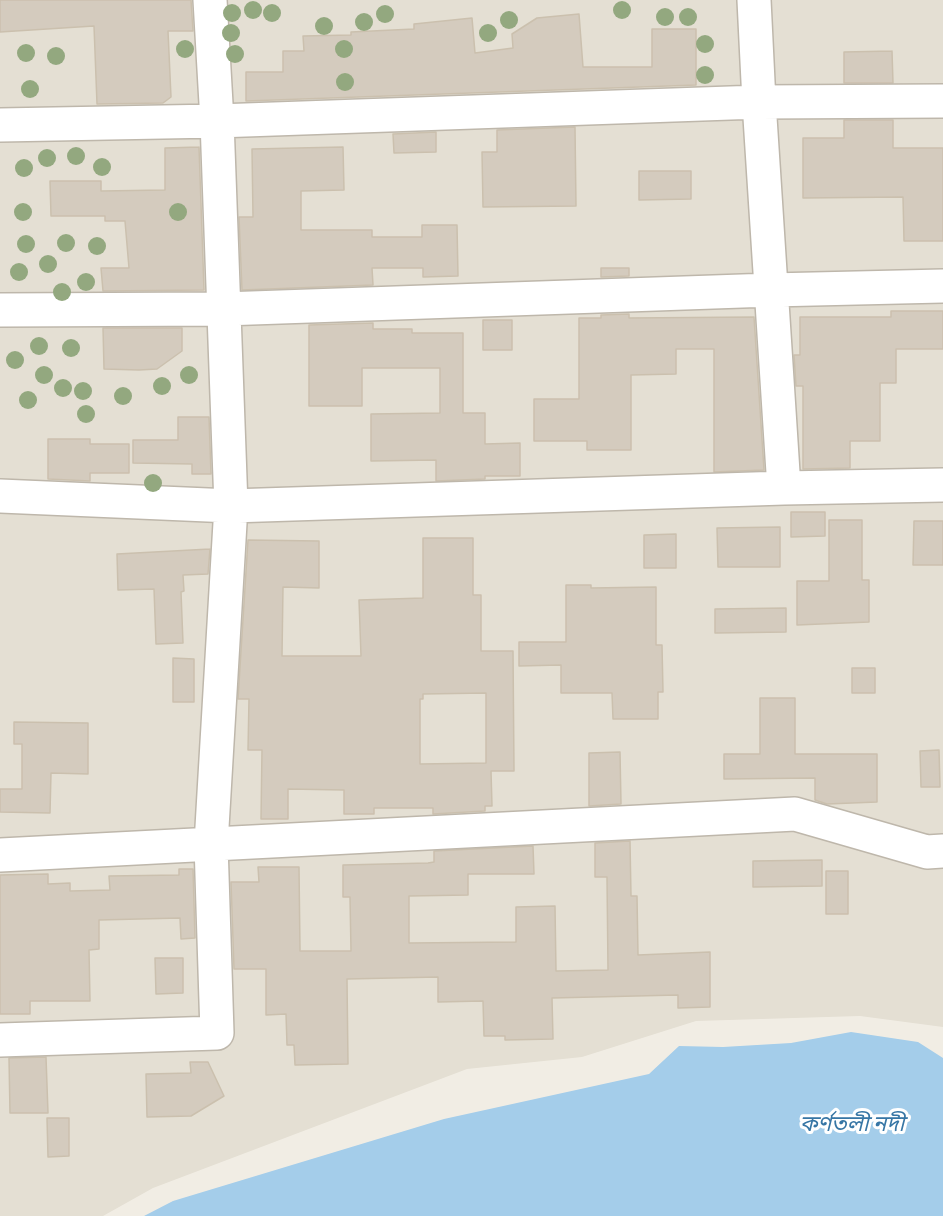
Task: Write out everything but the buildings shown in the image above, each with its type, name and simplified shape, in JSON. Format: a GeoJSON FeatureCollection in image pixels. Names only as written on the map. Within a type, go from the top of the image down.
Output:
{"type":"FeatureCollection","features":[{"type":"Feature","properties":{"kind":"street"},"geometry":{"type":"LineString","coordinates":[[0,1040],[217,1033],[212,844],[231,506],[217,121],[210,0]]}},
{"type":"Feature","properties":{"kind":"street"},"geometry":{"type":"LineString","coordinates":[[754,0],[784,488]]}},
{"type":"Feature","properties":{"kind":"street"},"geometry":{"type":"LineString","coordinates":[[0,125],[217,121],[759,102],[943,101]]}},
{"type":"Feature","properties":{"kind":"street"},"geometry":{"type":"LineString","coordinates":[[0,310],[223,309],[943,286]]}},
{"type":"Feature","properties":{"kind":"street"},"geometry":{"type":"LineString","coordinates":[[0,496],[231,506],[943,485]]}},
{"type":"Feature","properties":{"kind":"street"},"geometry":{"type":"LineString","coordinates":[[0,855],[795,814],[927,852],[943,851]]}},
{"type":"Feature","properties":{"kind":"shaded area"},"geometry":{"type":"Polygon","coordinates":[[[0,0],[943,0],[943,1027],[860,1016],[696,1021],[582,1057],[467,1069],[153,1188],[103,1216],[0,1216],[0,0]]]}},
{"type":"Feature","properties":{"kind":"water","name":"কর্ণতলী নদী"},"geometry":{"type":"Polygon","coordinates":[[[851,1032],[918,1042],[943,1058],[943,1216],[144,1216],[173,1201],[444,1119],[649,1074],[679,1046],[723,1047],[791,1043],[851,1032]]]}}]}
